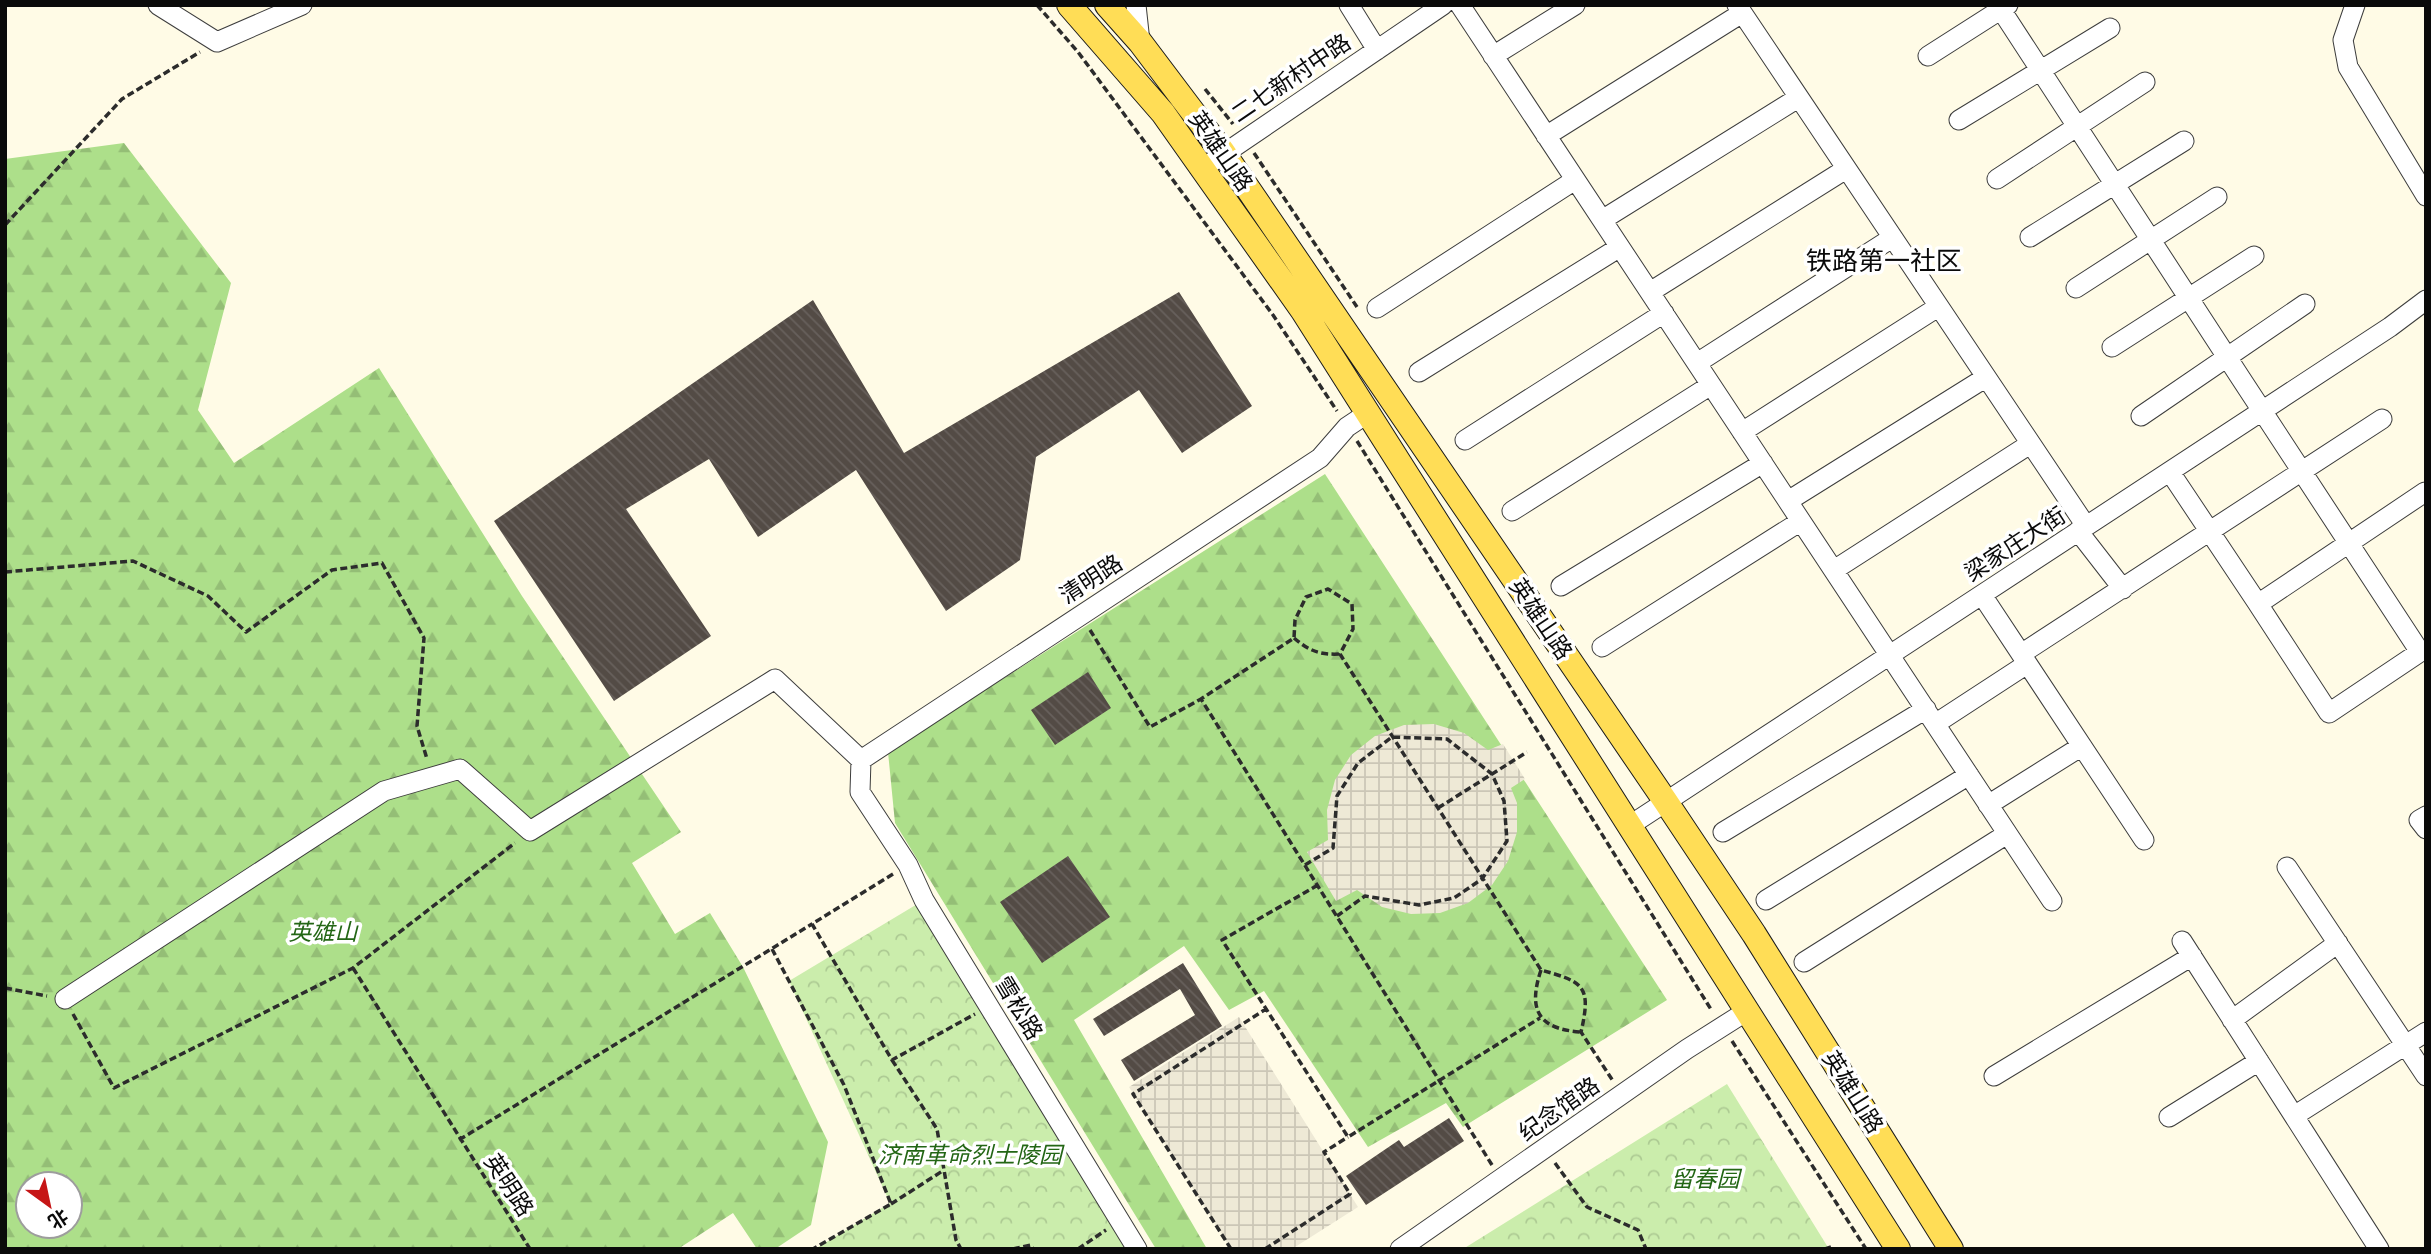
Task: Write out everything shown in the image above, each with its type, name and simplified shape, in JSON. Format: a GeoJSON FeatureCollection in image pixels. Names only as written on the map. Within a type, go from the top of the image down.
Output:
{"type":"FeatureCollection","features":[{"type":"Feature","properties":{"kind":"main road","name":"英雄山路"},"geometry":{"type":"LineString","coordinates":[[1069,5],[1163,113],[1303,312],[1358,420],[1629,826],[1898,1249]]}},
{"type":"Feature","properties":{"kind":"main road","name":"英雄山路"},"geometry":{"type":"LineString","coordinates":[[1107,5],[1140,42],[1223,152],[1666,802],[1754,934],[1951,1249]]}},
{"type":"Feature","properties":{"kind":"street"},"geometry":{"type":"LineString","coordinates":[[158,5],[217,42],[302,5]]}},
{"type":"Feature","properties":{"kind":"street"},"geometry":{"type":"LineString","coordinates":[[1136,5],[1140,42]]}},
{"type":"Feature","properties":{"kind":"street"},"geometry":{"type":"LineString","coordinates":[[1349,5],[1377,50]]}},
{"type":"Feature","properties":{"kind":"street","name":"二七新村中路"},"geometry":{"type":"LineString","coordinates":[[1203,170],[1223,152],[1443,5]]}},
{"type":"Feature","properties":{"kind":"street"},"geometry":{"type":"LineString","coordinates":[[1460,5],[2052,901]]}},
{"type":"Feature","properties":{"kind":"street"},"geometry":{"type":"LineString","coordinates":[[1493,56],[1575,5]]}},
{"type":"Feature","properties":{"kind":"street"},"geometry":{"type":"LineString","coordinates":[[2355,5],[2343,40],[2348,67],[2426,196]]}},
{"type":"Feature","properties":{"kind":"street"},"geometry":{"type":"LineString","coordinates":[[1928,57],[2003,7],[2040,70],[2420,652],[2329,713],[2170,472]]}},
{"type":"Feature","properties":{"kind":"street"},"geometry":{"type":"LineString","coordinates":[[1546,136],[1739,9],[2030,444],[2082,529],[2123,589]]}},
{"type":"Feature","properties":{"kind":"street"},"geometry":{"type":"LineString","coordinates":[[1959,120],[2110,28]]}},
{"type":"Feature","properties":{"kind":"street"},"geometry":{"type":"LineString","coordinates":[[1997,179],[2145,82]]}},
{"type":"Feature","properties":{"kind":"street"},"geometry":{"type":"LineString","coordinates":[[1602,220],[1798,97]]}},
{"type":"Feature","properties":{"kind":"street"},"geometry":{"type":"LineString","coordinates":[[2030,237],[2184,141]]}},
{"type":"Feature","properties":{"kind":"street"},"geometry":{"type":"LineString","coordinates":[[1650,292],[1846,169]]}},
{"type":"Feature","properties":{"kind":"street"},"geometry":{"type":"LineString","coordinates":[[1377,309],[1575,180]]}},
{"type":"Feature","properties":{"kind":"street"},"geometry":{"type":"LineString","coordinates":[[2076,288],[2217,197]]}},
{"type":"Feature","properties":{"kind":"street"},"geometry":{"type":"LineString","coordinates":[[1697,363],[1892,238]]}},
{"type":"Feature","properties":{"kind":"street"},"geometry":{"type":"LineString","coordinates":[[1419,372],[1620,247]]}},
{"type":"Feature","properties":{"kind":"street"},"geometry":{"type":"LineString","coordinates":[[2112,347],[2254,256]]}},
{"type":"Feature","properties":{"kind":"street","name":"梁家庄大街"},"geometry":{"type":"LineString","coordinates":[[1629,826],[2170,472],[2426,300]]}},
{"type":"Feature","properties":{"kind":"street"},"geometry":{"type":"LineString","coordinates":[[2141,416],[2305,304]]}},
{"type":"Feature","properties":{"kind":"street"},"geometry":{"type":"LineString","coordinates":[[1742,432],[1938,307]]}},
{"type":"Feature","properties":{"kind":"street"},"geometry":{"type":"LineString","coordinates":[[1465,440],[1664,313]]}},
{"type":"Feature","properties":{"kind":"street"},"geometry":{"type":"LineString","coordinates":[[1788,501],[1985,378]]}},
{"type":"Feature","properties":{"kind":"street"},"geometry":{"type":"LineString","coordinates":[[1512,511],[1711,384]]}},
{"type":"Feature","properties":{"kind":"street"},"geometry":{"type":"LineString","coordinates":[[1723,832],[1931,717],[2024,659],[2123,589],[2382,419]]}},
{"type":"Feature","properties":{"kind":"street","name":"清明路"},"geometry":{"type":"LineString","coordinates":[[861,760],[1320,458],[1358,420]]}},
{"type":"Feature","properties":{"kind":"street"},"geometry":{"type":"LineString","coordinates":[[1834,570],[2030,444]]}},
{"type":"Feature","properties":{"kind":"street"},"geometry":{"type":"LineString","coordinates":[[1561,586],[1763,463]]}},
{"type":"Feature","properties":{"kind":"street"},"geometry":{"type":"LineString","coordinates":[[2258,604],[2425,492]]}},
{"type":"Feature","properties":{"kind":"street"},"geometry":{"type":"LineString","coordinates":[[1602,647],[1801,521]]}},
{"type":"Feature","properties":{"kind":"street"},"geometry":{"type":"LineString","coordinates":[[1982,595],[2144,840]]}},
{"type":"Feature","properties":{"kind":"street"},"geometry":{"type":"LineString","coordinates":[[65,999],[384,791],[460,769],[530,831],[775,680],[861,760]]}},
{"type":"Feature","properties":{"kind":"street"},"geometry":{"type":"LineString","coordinates":[[1989,805],[2082,746]]}},
{"type":"Feature","properties":{"kind":"street","name":"雪松路"},"geometry":{"type":"LineString","coordinates":[[861,760],[860,792],[908,865],[924,900],[1137,1249]]}},
{"type":"Feature","properties":{"kind":"street"},"geometry":{"type":"LineString","coordinates":[[1766,900],[1969,775]]}},
{"type":"Feature","properties":{"kind":"street"},"geometry":{"type":"LineString","coordinates":[[2426,816],[2419,820],[2426,829]]}},
{"type":"Feature","properties":{"kind":"street"},"geometry":{"type":"LineString","coordinates":[[1804,962],[2007,834]]}},
{"type":"Feature","properties":{"kind":"street"},"geometry":{"type":"LineString","coordinates":[[2287,867],[2426,1076]]}},
{"type":"Feature","properties":{"kind":"street"},"geometry":{"type":"LineString","coordinates":[[2232,1020],[2338,943]]}},
{"type":"Feature","properties":{"kind":"street"},"geometry":{"type":"LineString","coordinates":[[1994,1076],[2187,948],[2379,1249]]}},
{"type":"Feature","properties":{"kind":"street","name":"纪念馆路"},"geometry":{"type":"LineString","coordinates":[[1400,1249],[1747,1011]]}},
{"type":"Feature","properties":{"kind":"street"},"geometry":{"type":"LineString","coordinates":[[2294,1116],[2426,1032]]}},
{"type":"Feature","properties":{"kind":"street"},"geometry":{"type":"LineString","coordinates":[[2169,1117],[2259,1061]]}},
{"type":"Feature","properties":{"kind":"path"},"geometry":{"type":"LineString","coordinates":[[1037,5],[1078,52],[1273,315],[1358,420],[1722,1026],[1866,1249]]}},
{"type":"Feature","properties":{"kind":"path"},"geometry":{"type":"LineString","coordinates":[[5,225],[122,99],[217,42]]}},
{"type":"Feature","properties":{"kind":"path"},"geometry":{"type":"LineString","coordinates":[[5,572],[133,561],[208,596],[247,632],[332,570],[382,563],[424,638],[417,726],[432,778]]}},
{"type":"Feature","properties":{"kind":"path"},"geometry":{"type":"LineString","coordinates":[[1294,638],[1295,620],[1306,597],[1328,589],[1352,604],[1353,629],[1340,654]]}},
{"type":"Feature","properties":{"kind":"path"},"geometry":{"type":"LineString","coordinates":[[1081,615],[1150,727],[1201,699],[1294,638]]}},
{"type":"Feature","properties":{"kind":"path"},"geometry":{"type":"LineString","coordinates":[[1294,638],[1306,649],[1323,655],[1340,654]]}},
{"type":"Feature","properties":{"kind":"path"},"geometry":{"type":"LineString","coordinates":[[1340,654],[1541,970],[1574,979],[1584,992],[1587,1007],[1581,1032],[1621,1095]]}},
{"type":"Feature","properties":{"kind":"path"},"geometry":{"type":"LineString","coordinates":[[1201,699],[1501,1178]]}},
{"type":"Feature","properties":{"kind":"path"},"geometry":{"type":"LineString","coordinates":[[1305,865],[1333,848],[1337,796],[1358,763],[1392,737],[1447,739],[1492,774],[1504,801],[1507,841],[1482,879],[1454,898],[1419,905],[1365,896],[1337,916]]}},
{"type":"Feature","properties":{"kind":"path"},"geometry":{"type":"LineString","coordinates":[[1438,808],[1527,752]]}},
{"type":"Feature","properties":{"kind":"path"},"geometry":{"type":"LineString","coordinates":[[5,988],[65,999],[114,1088],[353,968],[530,831]]}},
{"type":"Feature","properties":{"kind":"path"},"geometry":{"type":"LineString","coordinates":[[459,1140],[908,865]]}},
{"type":"Feature","properties":{"kind":"path"},"geometry":{"type":"LineString","coordinates":[[1318,885],[1222,940],[1348,1137]]}},
{"type":"Feature","properties":{"kind":"path"},"geometry":{"type":"LineString","coordinates":[[812,924],[891,1060],[937,1129],[956,1240],[961,1249]]}},
{"type":"Feature","properties":{"kind":"path"},"geometry":{"type":"LineString","coordinates":[[772,949],[844,1085],[891,1203]]}},
{"type":"Feature","properties":{"kind":"path","name":"英明路"},"geometry":{"type":"LineString","coordinates":[[353,968],[530,1249]]}},
{"type":"Feature","properties":{"kind":"path"},"geometry":{"type":"LineString","coordinates":[[1541,970],[1532,996],[1540,1018],[1563,1031],[1581,1032]]}},
{"type":"Feature","properties":{"kind":"path"},"geometry":{"type":"LineString","coordinates":[[891,1060],[989,1006]]}},
{"type":"Feature","properties":{"kind":"path"},"geometry":{"type":"LineString","coordinates":[[1231,1249],[1133,1094],[1266,1009]]}},
{"type":"Feature","properties":{"kind":"path"},"geometry":{"type":"LineString","coordinates":[[1265,1249],[1350,1194],[1324,1152],[1540,1018]]}},
{"type":"Feature","properties":{"kind":"path"},"geometry":{"type":"LineString","coordinates":[[1545,1148],[1587,1207],[1638,1230],[1646,1249]]}},
{"type":"Feature","properties":{"kind":"path"},"geometry":{"type":"LineString","coordinates":[[813,1249],[944,1170]]}},
{"type":"Feature","properties":{"kind":"path"},"geometry":{"type":"LineString","coordinates":[[1078,1249],[1120,1221]]}},
{"type":"Feature","properties":{"kind":"path"},"geometry":{"type":"LineString","coordinates":[[1013,1249],[1031,1245],[1033,1249]]}},
{"type":"Feature","properties":{"kind":"path"},"geometry":{"type":"LineString","coordinates":[[1825,1249],[1831,1247]]}},
{"type":"Feature","properties":{"kind":"green space","name":"英雄山"},"geometry":{"type":"Polygon","coordinates":[[[124,143],[231,283],[198,410],[234,463],[379,368],[522,596],[681,832],[632,863],[675,934],[710,913],[743,967],[828,1142],[811,1225],[775,1249],[757,1249],[733,1213],[678,1249],[5,1249],[5,159],[124,143]]]}},
{"type":"Feature","properties":{"kind":"green space"},"geometry":{"type":"Polygon","coordinates":[[[1325,474],[1667,1000],[1463,1127],[1446,1103],[1368,1147],[1264,991],[1229,1010],[1184,946],[1074,1020],[1207,1249],[1156,1249],[895,823],[888,752],[1325,474]]]}},
{"type":"Feature","properties":{"kind":"green space","name":"济南革命烈士陵园"},"geometry":{"type":"Polygon","coordinates":[[[924,900],[1131,1249],[815,1249],[890,1203],[789,981],[924,900]]]}},
{"type":"Feature","properties":{"kind":"green space","name":"留春园"},"geometry":{"type":"Polygon","coordinates":[[[1727,1084],[1829,1249],[1463,1249],[1727,1084]]]}},
{"type":"Feature","properties":{"kind":"shaded area"},"geometry":{"type":"Polygon","coordinates":[[[1434,724],[1464,733],[1488,750],[1503,744],[1525,779],[1511,788],[1517,803],[1517,832],[1508,861],[1492,885],[1468,903],[1440,913],[1411,914],[1382,907],[1357,890],[1336,901],[1307,852],[1328,840],[1327,810],[1335,780],[1351,755],[1375,736],[1404,725],[1434,724]]]}},
{"type":"Feature","properties":{"kind":"shaded area"},"geometry":{"type":"Polygon","coordinates":[[[1239,1017],[1358,1207],[1292,1249],[1231,1249],[1129,1087],[1239,1017]]]}},
{"type":"Feature","properties":{"kind":"building"},"geometry":{"type":"Polygon","coordinates":[[[1179,292],[1252,406],[1182,453],[1139,390],[1036,457],[1020,560],[946,611],[856,470],[758,537],[709,459],[626,509],[711,636],[614,701],[494,521],[813,300],[904,453],[1179,292]]]}},
{"type":"Feature","properties":{"kind":"building"},"geometry":{"type":"Polygon","coordinates":[[[1088,672],[1111,708],[1055,745],[1031,710],[1088,672]]]}},
{"type":"Feature","properties":{"kind":"building"},"geometry":{"type":"Polygon","coordinates":[[[1068,856],[1110,917],[1042,963],[1000,902],[1068,856]]]}},
{"type":"Feature","properties":{"kind":"building"},"geometry":{"type":"Polygon","coordinates":[[[1183,963],[1222,1026],[1134,1081],[1121,1060],[1195,1015],[1180,989],[1104,1036],[1093,1019],[1183,963]]]}},
{"type":"Feature","properties":{"kind":"building"},"geometry":{"type":"Polygon","coordinates":[[[1449,1118],[1464,1141],[1366,1205],[1346,1176],[1399,1140],[1404,1147],[1449,1118]]]}},
{"type":"Feature","properties":{"kind":"district","name":"铁路第一社区"},"geometry":{"type":"Point","coordinates":[1884,261]}}]}
